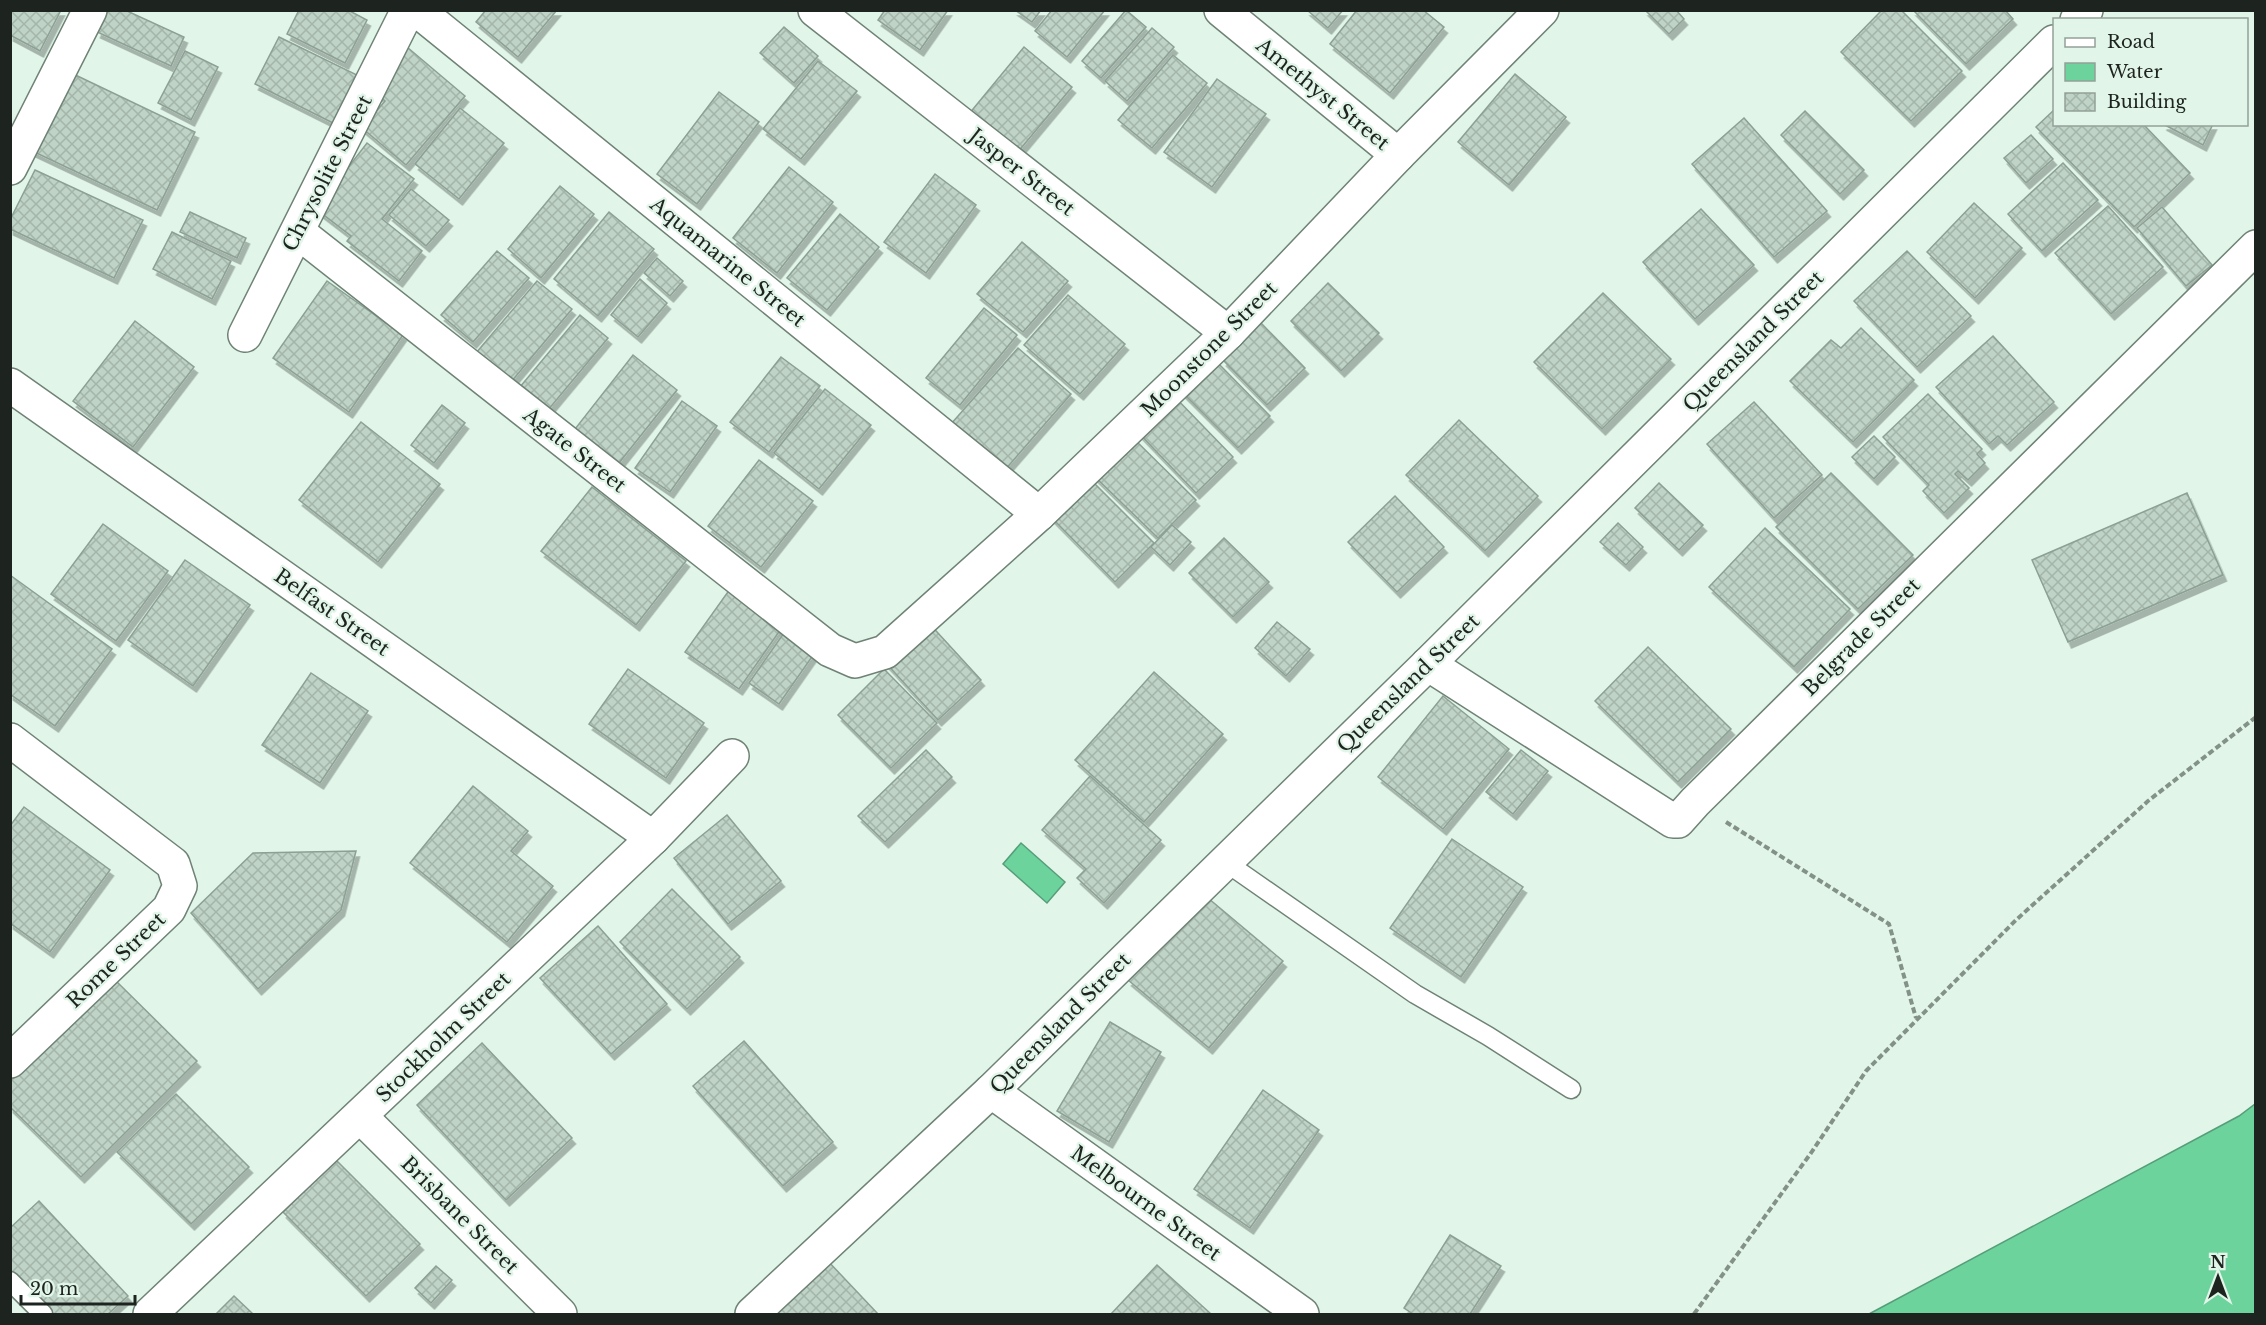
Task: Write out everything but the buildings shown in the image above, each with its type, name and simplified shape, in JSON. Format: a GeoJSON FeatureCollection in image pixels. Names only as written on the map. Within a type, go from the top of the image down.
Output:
{"type":"FeatureCollection","features":[{"type":"Feature","properties":{"kind":"street"},"geometry":{"type":"LineString","coordinates":[[10,168],[90,10]]}},
{"type":"Feature","properties":{"kind":"street","name":"Chrysolite Street"},"geometry":{"type":"LineString","coordinates":[[245,335],[408,10]]}},
{"type":"Feature","properties":{"kind":"street","name":"Aquamarine Street"},"geometry":{"type":"LineString","coordinates":[[417,10],[1039,514]]}},
{"type":"Feature","properties":{"kind":"street","name":"Jasper Street"},"geometry":{"type":"LineString","coordinates":[[815,10],[1228,333]]}},
{"type":"Feature","properties":{"kind":"street","name":"Amethyst Street"},"geometry":{"type":"LineString","coordinates":[[1221,10],[1398,155]]}},
{"type":"Feature","properties":{"kind":"street","name":"Moonstone Street"},"geometry":{"type":"LineString","coordinates":[[855,661],[885,652],[1039,514],[1228,333],[1398,155],[1542,10]]}},
{"type":"Feature","properties":{"kind":"street","name":"Queensland Street"},"geometry":{"type":"LineString","coordinates":[[752,1314],[991,1091],[1428,664],[2053,44]]}},
{"type":"Feature","properties":{"kind":"street","name":"Agate Street"},"geometry":{"type":"LineString","coordinates":[[298,232],[830,650],[855,661]]}},
{"type":"Feature","properties":{"kind":"street","name":"Belgrade Street"},"geometry":{"type":"LineString","coordinates":[[1428,664],[1673,820],[1678,821],[2256,247]]}},
{"type":"Feature","properties":{"kind":"street","name":"Belfast Street"},"geometry":{"type":"LineString","coordinates":[[10,386],[653,838]]}},
{"type":"Feature","properties":{"kind":"street","name":"Rome Street"},"geometry":{"type":"LineString","coordinates":[[10,740],[173,864],[180,886],[169,909],[13,1056]]}},
{"type":"Feature","properties":{"kind":"street","name":"Stockholm Street"},"geometry":{"type":"LineString","coordinates":[[150,1314],[653,838],[732,756]]}},
{"type":"Feature","properties":{"kind":"street","name":"Melbourne Street"},"geometry":{"type":"LineString","coordinates":[[991,1091],[1302,1314]]}},
{"type":"Feature","properties":{"kind":"street","name":"Brisbane Street"},"geometry":{"type":"LineString","coordinates":[[360,1116],[560,1314]]}},
{"type":"Feature","properties":{"kind":"lane"},"geometry":{"type":"LineString","coordinates":[[1224,861],[1415,994],[1488,1036],[1571,1089]]}},
{"type":"Feature","properties":{"kind":"lane"},"geometry":{"type":"LineString","coordinates":[[10,1281],[42,1314]]}},
{"type":"Feature","properties":{"kind":"path"},"geometry":{"type":"LineString","coordinates":[[1694,1314],[1811,1154],[1866,1071],[1916,1018],[2016,920],[2148,801],[2256,717]]}},
{"type":"Feature","properties":{"kind":"path"},"geometry":{"type":"LineString","coordinates":[[1695,802],[1889,924],[1916,1018]]}},
{"type":"Feature","properties":{"kind":"water"},"geometry":{"type":"Polygon","coordinates":[[[1021,843],[1065,882],[1047,903],[1003,864],[1021,843]]]}},
{"type":"Feature","properties":{"kind":"water"},"geometry":{"type":"Polygon","coordinates":[[[2255,1104],[2255,1314],[1869,1314],[2239,1116],[2255,1104]]]}}]}
